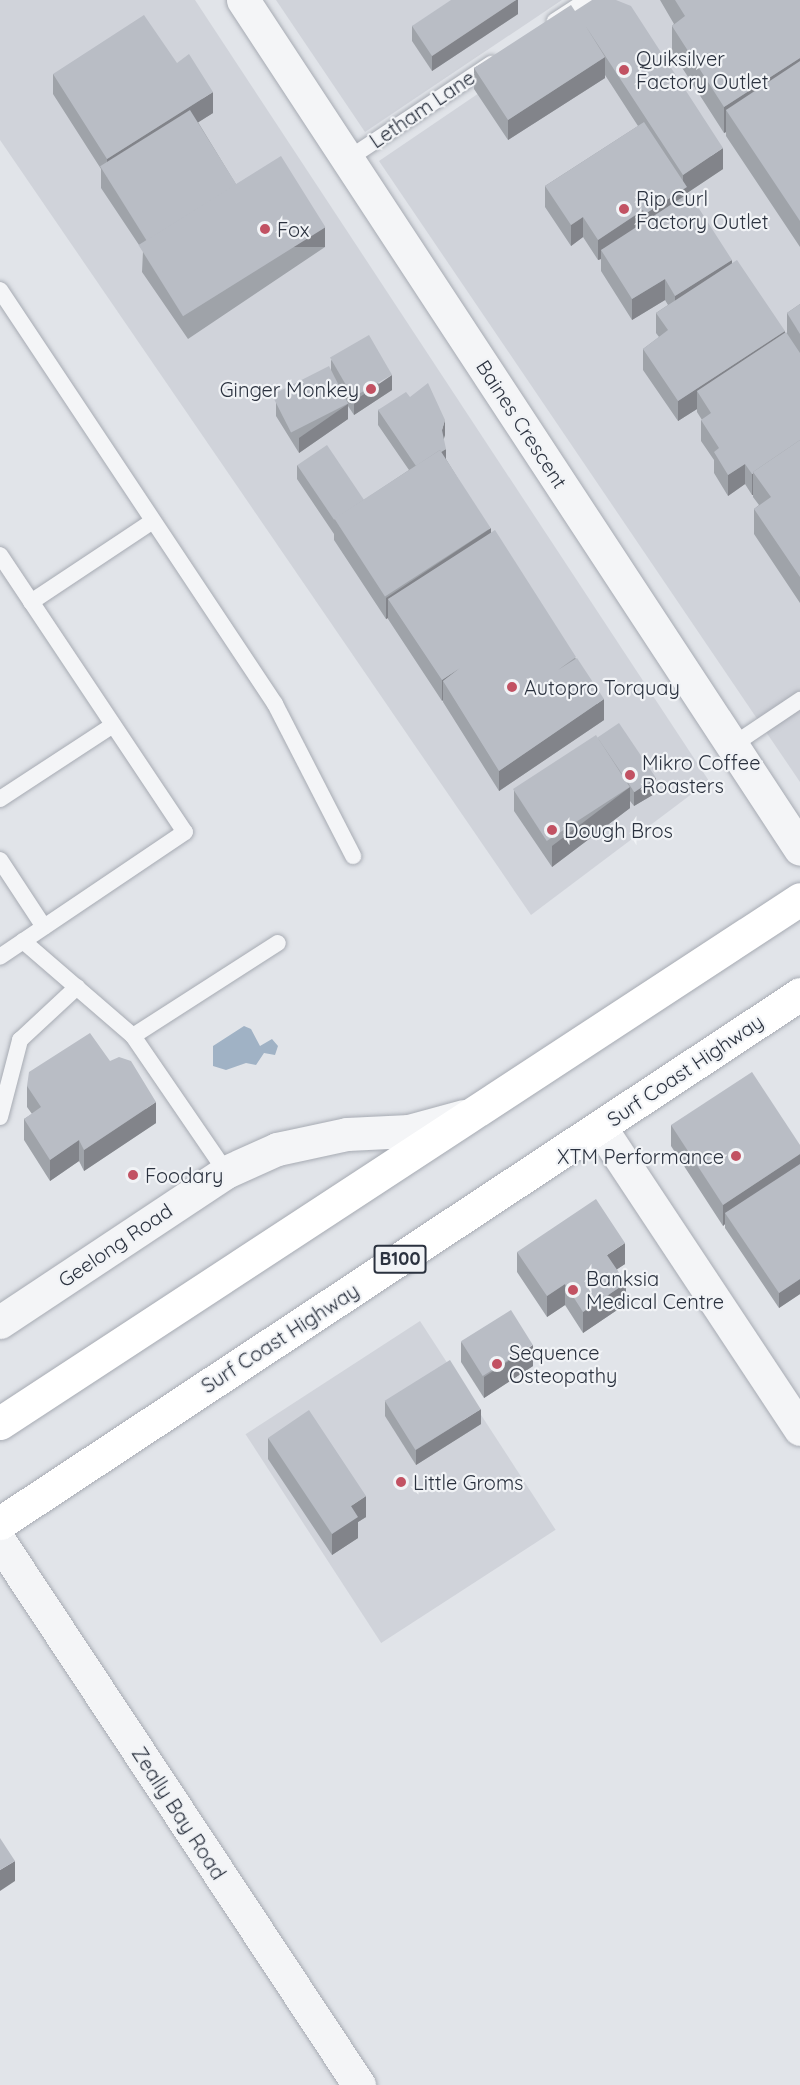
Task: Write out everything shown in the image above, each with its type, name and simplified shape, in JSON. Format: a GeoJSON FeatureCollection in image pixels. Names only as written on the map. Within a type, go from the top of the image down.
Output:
{"type":"FeatureCollection","features":[{"type":"Feature","properties":{"kind":"main road"},"geometry":{"type":"LineString","coordinates":[[0,1423],[800,899]]}},
{"type":"Feature","properties":{"kind":"main road","name":"Surf Coast Highway"},"geometry":{"type":"LineString","coordinates":[[0,1523],[800,994]]}},
{"type":"Feature","properties":{"kind":"street","name":"Baines Crescent"},"geometry":{"type":"LineString","coordinates":[[243,0],[800,849]]}},
{"type":"Feature","properties":{"kind":"street","name":"Geelong Road"},"geometry":{"type":"LineString","coordinates":[[0,1322],[226,1172],[278,1149],[347,1134],[410,1131],[474,1113]]}},
{"type":"Feature","properties":{"kind":"street"},"geometry":{"type":"LineString","coordinates":[[600,1127],[800,1429]]}},
{"type":"Feature","properties":{"kind":"street","name":"Zeally Bay Road"},"geometry":{"type":"LineString","coordinates":[[0,1542],[359,2085]]}},
{"type":"Feature","properties":{"kind":"lane"},"geometry":{"type":"LineString","coordinates":[[537,33],[587,0]]}},
{"type":"Feature","properties":{"kind":"lane","name":"Letham Lane"},"geometry":{"type":"LineString","coordinates":[[348,159],[507,53]]}},
{"type":"Feature","properties":{"kind":"lane"},"geometry":{"type":"LineString","coordinates":[[0,290],[275,704],[353,856]]}},
{"type":"Feature","properties":{"kind":"lane"},"geometry":{"type":"LineString","coordinates":[[31,602],[153,521]]}},
{"type":"Feature","properties":{"kind":"lane"},"geometry":{"type":"LineString","coordinates":[[0,555],[185,832],[0,957]]}},
{"type":"Feature","properties":{"kind":"lane"},"geometry":{"type":"LineString","coordinates":[[733,745],[800,699]]}},
{"type":"Feature","properties":{"kind":"lane"},"geometry":{"type":"LineString","coordinates":[[0,799],[113,725]]}},
{"type":"Feature","properties":{"kind":"lane"},"geometry":{"type":"LineString","coordinates":[[0,860],[44,927]]}},
{"type":"Feature","properties":{"kind":"lane"},"geometry":{"type":"LineString","coordinates":[[23,941],[133,1036],[226,1172]]}},
{"type":"Feature","properties":{"kind":"lane"},"geometry":{"type":"LineString","coordinates":[[133,1036],[278,943]]}},
{"type":"Feature","properties":{"kind":"lane"},"geometry":{"type":"LineString","coordinates":[[0,1117],[20,1040],[77,987]]}},
{"type":"Feature","properties":{"kind":"shaded area"},"geometry":{"type":"Polygon","coordinates":[[[0,0],[195,0],[709,781],[531,915],[0,140],[0,0]]]}},
{"type":"Feature","properties":{"kind":"shaded area"},"geometry":{"type":"Polygon","coordinates":[[[276,0],[562,0],[365,132],[276,0]]]}},
{"type":"Feature","properties":{"kind":"shaded area"},"geometry":{"type":"Polygon","coordinates":[[[616,0],[800,0],[800,782],[379,161],[616,0]]]}},
{"type":"Feature","properties":{"kind":"shaded area","name":"Little Groms"},"geometry":{"type":"Polygon","coordinates":[[[420,1321],[556,1530],[381,1643],[246,1434],[420,1321]]]}},
{"type":"Feature","properties":{"kind":"water"},"geometry":{"type":"Polygon","coordinates":[[[244,1026],[251,1029],[260,1046],[272,1039],[278,1046],[275,1055],[264,1053],[256,1065],[246,1063],[226,1070],[213,1066],[213,1046],[244,1026]]]}},
{"type":"Feature","properties":{"kind":"building"},"geometry":{"type":"Polygon","coordinates":[[[451,0],[516,0],[432,56],[412,26],[451,0]]]}},
{"type":"Feature","properties":{"kind":"building"},"geometry":{"type":"Polygon","coordinates":[[[592,0],[616,0],[631,6],[723,148],[683,175],[585,25],[605,57],[508,120],[474,68],[571,5],[575,11],[592,0]]]}},
{"type":"Feature","properties":{"kind":"building"},"geometry":{"type":"Polygon","coordinates":[[[675,0],[800,0],[800,58],[724,107],[672,26],[685,16],[675,0]]]}},
{"type":"Feature","properties":{"kind":"building"},"geometry":{"type":"Polygon","coordinates":[[[144,15],[177,63],[189,54],[213,92],[107,159],[53,74],[144,15]]]}},
{"type":"Feature","properties":{"kind":"building"},"geometry":{"type":"Polygon","coordinates":[[[800,61],[800,221],[726,110],[800,61]]]}},
{"type":"Feature","properties":{"kind":"building"},"geometry":{"type":"Polygon","coordinates":[[[190,110],[237,185],[147,241],[100,166],[190,110]]]}},
{"type":"Feature","properties":{"kind":"building"},"geometry":{"type":"Polygon","coordinates":[[[644,122],[687,187],[645,214],[643,210],[598,240],[583,217],[571,225],[545,186],[644,122]]]}},
{"type":"Feature","properties":{"kind":"building"},"geometry":{"type":"Polygon","coordinates":[[[281,156],[326,227],[183,316],[139,245],[281,156]]]}},
{"type":"Feature","properties":{"kind":"building"},"geometry":{"type":"Polygon","coordinates":[[[689,193],[732,260],[675,296],[665,279],[632,299],[601,250],[689,193]]]}},
{"type":"Feature","properties":{"kind":"building"},"geometry":{"type":"Polygon","coordinates":[[[737,260],[785,331],[678,401],[643,349],[668,330],[656,313],[737,260]]]}},
{"type":"Feature","properties":{"kind":"building"},"geometry":{"type":"Polygon","coordinates":[[[800,304],[800,334],[787,313],[800,304]]]}},
{"type":"Feature","properties":{"kind":"building"},"geometry":{"type":"Polygon","coordinates":[[[786,332],[800,353],[800,440],[753,474],[745,464],[728,475],[714,452],[719,448],[701,420],[711,413],[697,391],[786,332]]]}},
{"type":"Feature","properties":{"kind":"building"},"geometry":{"type":"Polygon","coordinates":[[[369,335],[392,375],[353,397],[330,358],[369,335]]]}},
{"type":"Feature","properties":{"kind":"building"},"geometry":{"type":"Polygon","coordinates":[[[329,366],[348,403],[291,432],[272,395],[329,366]]]}},
{"type":"Feature","properties":{"kind":"building"},"geometry":{"type":"Polygon","coordinates":[[[428,383],[445,420],[442,430],[446,449],[441,452],[440,450],[416,466],[378,410],[406,392],[410,397],[428,383]]]}},
{"type":"Feature","properties":{"kind":"building"},"geometry":{"type":"Polygon","coordinates":[[[800,440],[800,577],[754,509],[771,497],[753,472],[800,440]]]}},
{"type":"Feature","properties":{"kind":"building"},"geometry":{"type":"Polygon","coordinates":[[[327,445],[364,500],[334,520],[297,465],[327,445]]]}},
{"type":"Feature","properties":{"kind":"building"},"geometry":{"type":"Polygon","coordinates":[[[440,450],[491,528],[385,597],[334,519],[440,450]]]}},
{"type":"Feature","properties":{"kind":"building"},"geometry":{"type":"Polygon","coordinates":[[[495,530],[576,657],[558,670],[577,658],[604,699],[499,771],[443,681],[460,668],[442,680],[388,599],[495,530]]]}},
{"type":"Feature","properties":{"kind":"building"},"geometry":{"type":"Polygon","coordinates":[[[619,723],[656,778],[634,792],[597,738],[619,723]]]}},
{"type":"Feature","properties":{"kind":"building"},"geometry":{"type":"Polygon","coordinates":[[[596,735],[630,787],[547,841],[513,789],[596,735]]]}},
{"type":"Feature","properties":{"kind":"building"},"geometry":{"type":"Polygon","coordinates":[[[90,1033],[110,1061],[119,1057],[131,1061],[156,1102],[84,1150],[79,1140],[50,1160],[24,1119],[41,1107],[27,1086],[29,1072],[90,1033]]]}},
{"type":"Feature","properties":{"kind":"building","name":"XTM Performance"},"geometry":{"type":"Polygon","coordinates":[[[752,1072],[800,1145],[800,1154],[723,1205],[671,1125],[752,1072]]]}},
{"type":"Feature","properties":{"kind":"building","name":"XTM Performance"},"geometry":{"type":"Polygon","coordinates":[[[800,1164],[800,1279],[779,1293],[725,1213],[800,1164]]]}},
{"type":"Feature","properties":{"kind":"building","name":"Banksia Medical Centre"},"geometry":{"type":"Polygon","coordinates":[[[596,1199],[625,1243],[607,1255],[626,1283],[583,1312],[565,1284],[547,1296],[517,1252],[596,1199]]]}},
{"type":"Feature","properties":{"kind":"building"},"geometry":{"type":"Polygon","coordinates":[[[511,1310],[533,1345],[483,1376],[461,1341],[511,1310]]]}},
{"type":"Feature","properties":{"kind":"building"},"geometry":{"type":"Polygon","coordinates":[[[450,1360],[481,1409],[415,1450],[385,1401],[450,1360]]]}},
{"type":"Feature","properties":{"kind":"building"},"geometry":{"type":"Polygon","coordinates":[[[309,1410],[366,1496],[351,1506],[358,1517],[332,1534],[268,1438],[309,1410]]]}},
{"type":"Feature","properties":{"kind":"building"},"geometry":{"type":"Polygon","coordinates":[[[0,1838],[15,1861],[0,1870],[0,1838]]]}},
{"type":"Feature","properties":{"kind":"place","name":"Quiksilver Factory Outlet"},"geometry":{"type":"Point","coordinates":[624,70]}},
{"type":"Feature","properties":{"kind":"place","name":"Rip Curl Factory Outlet"},"geometry":{"type":"Point","coordinates":[624,209]}},
{"type":"Feature","properties":{"kind":"place","name":"Fox"},"geometry":{"type":"Point","coordinates":[265,229]}},
{"type":"Feature","properties":{"kind":"place","name":"Ginger Monkey"},"geometry":{"type":"Point","coordinates":[371,389]}},
{"type":"Feature","properties":{"kind":"place","name":"Autopro Torquay"},"geometry":{"type":"Point","coordinates":[512,687]}},
{"type":"Feature","properties":{"kind":"place","name":"Mikro Coffee Roasters"},"geometry":{"type":"Point","coordinates":[630,775]}},
{"type":"Feature","properties":{"kind":"place","name":"Dough Bros"},"geometry":{"type":"Point","coordinates":[552,830]}},
{"type":"Feature","properties":{"kind":"place","name":"XTM Performance"},"geometry":{"type":"Point","coordinates":[736,1156]}},
{"type":"Feature","properties":{"kind":"place","name":"Foodary"},"geometry":{"type":"Point","coordinates":[133,1175]}},
{"type":"Feature","properties":{"kind":"place","name":"Banksia Medical Centre"},"geometry":{"type":"Point","coordinates":[573,1290]}},
{"type":"Feature","properties":{"kind":"place","name":"Sequence Osteopathy"},"geometry":{"type":"Point","coordinates":[497,1364]}},
{"type":"Feature","properties":{"kind":"place","name":"Little Groms"},"geometry":{"type":"Point","coordinates":[401,1482]}}]}
